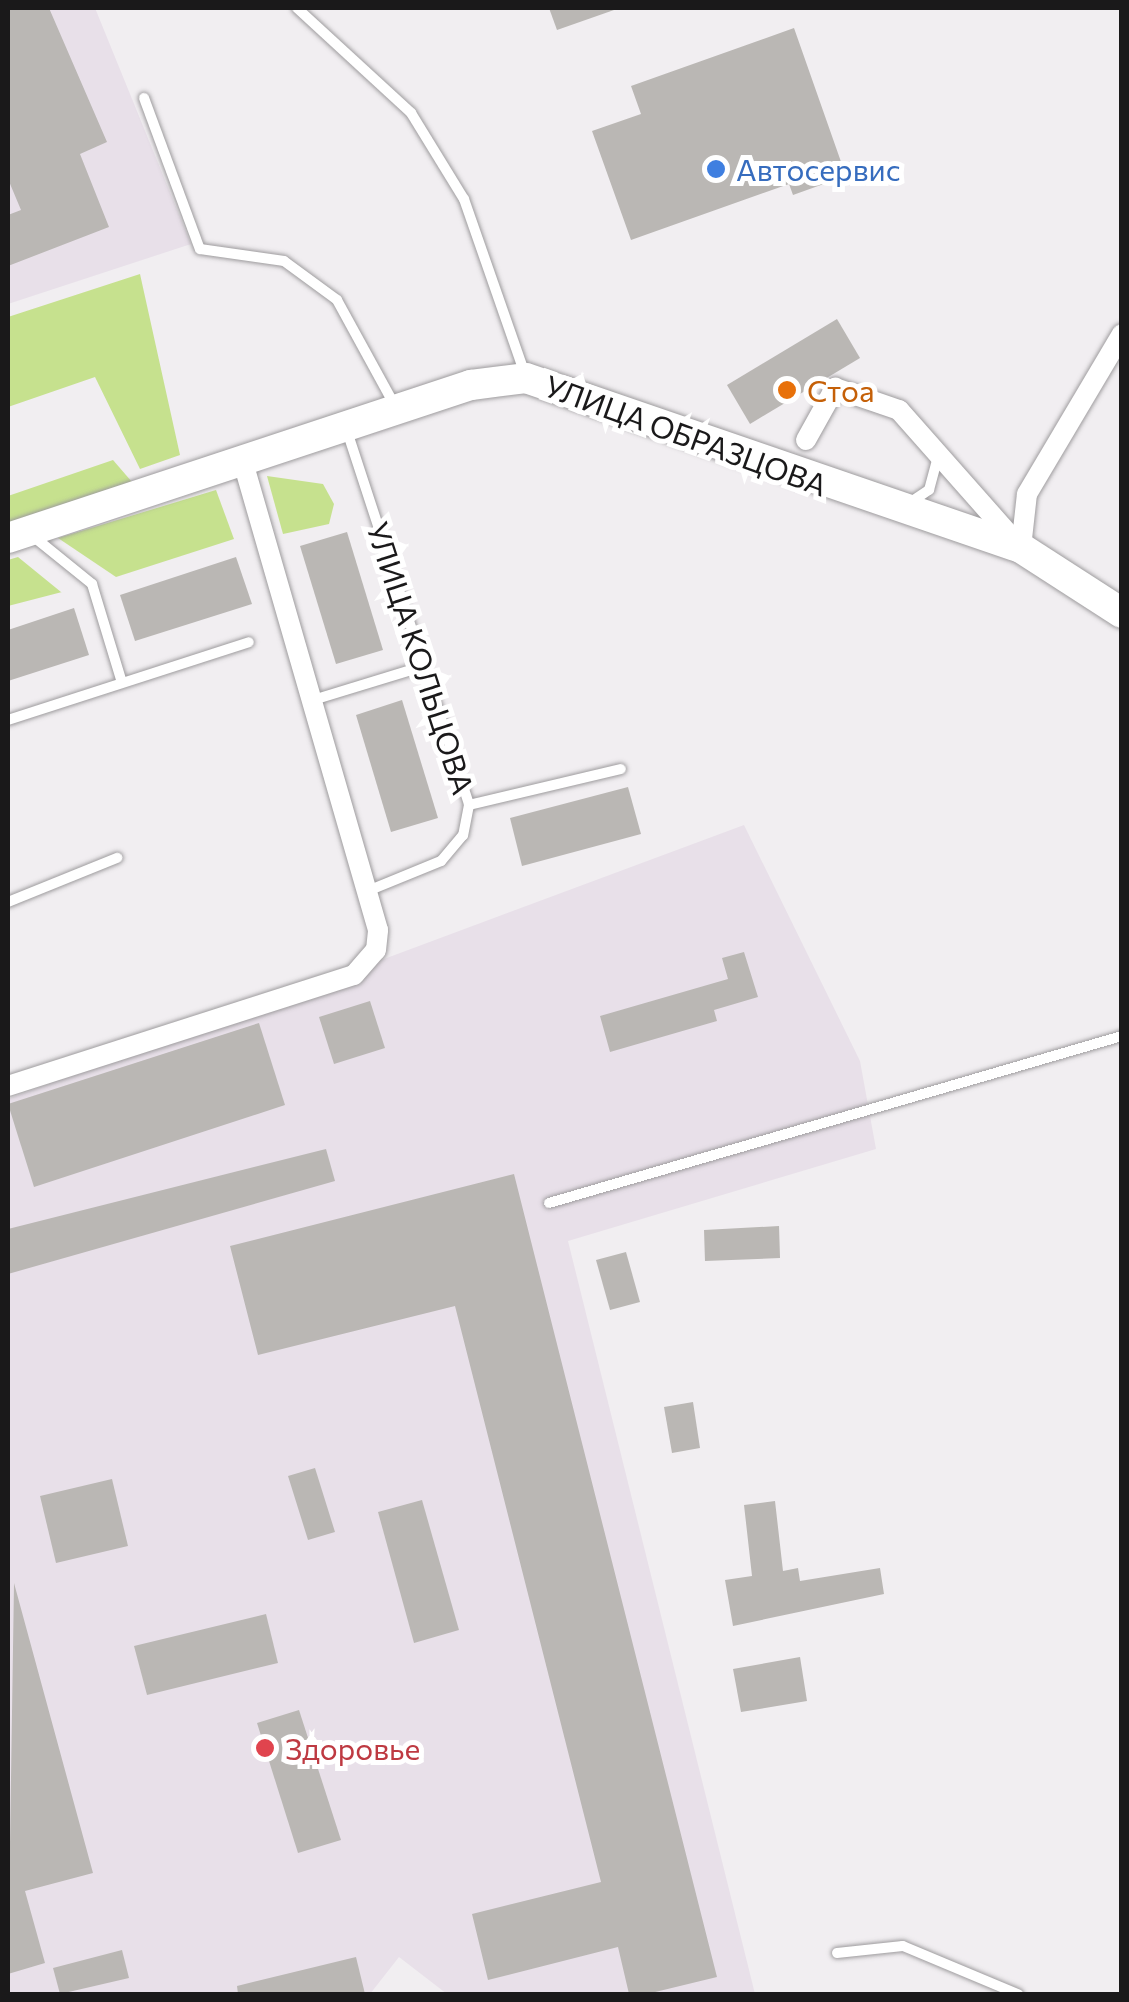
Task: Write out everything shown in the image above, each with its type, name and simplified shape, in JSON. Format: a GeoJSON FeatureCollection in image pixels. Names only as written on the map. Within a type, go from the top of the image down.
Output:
{"type":"FeatureCollection","features":[{"type":"Feature","properties":{"kind":"main road","name":"УЛИЦА ОБРАЗЦОВА"},"geometry":{"type":"LineString","coordinates":[[18,535],[397,412],[526,378],[884,506],[1021,548],[1122,613]]}},
{"type":"Feature","properties":{"kind":"street"},"geometry":{"type":"LineString","coordinates":[[1021,548],[1028,494],[1122,334]]}},
{"type":"Feature","properties":{"kind":"street"},"geometry":{"type":"LineString","coordinates":[[806,440],[835,388],[899,410],[1021,548]]}},
{"type":"Feature","properties":{"kind":"street"},"geometry":{"type":"LineString","coordinates":[[8,1086],[354,975],[376,950],[367,891],[243,463]]}},
{"type":"Feature","properties":{"kind":"lane"},"geometry":{"type":"LineString","coordinates":[[297,8],[411,113],[464,199],[526,378]]}},
{"type":"Feature","properties":{"kind":"lane"},"geometry":{"type":"LineString","coordinates":[[144,98],[200,249],[284,260],[337,300],[397,412]]}},
{"type":"Feature","properties":{"kind":"lane","name":"УЛИЦА КОЛЬЦОВА"},"geometry":{"type":"LineString","coordinates":[[347,430],[470,806],[462,835],[441,861],[367,891]]}},
{"type":"Feature","properties":{"kind":"lane"},"geometry":{"type":"LineString","coordinates":[[884,506],[929,490],[938,450]]}},
{"type":"Feature","properties":{"kind":"lane"},"geometry":{"type":"LineString","coordinates":[[18,535],[92,584],[122,683]]}},
{"type":"Feature","properties":{"kind":"lane"},"geometry":{"type":"LineString","coordinates":[[8,720],[249,642]]}},
{"type":"Feature","properties":{"kind":"lane"},"geometry":{"type":"LineString","coordinates":[[312,700],[424,666]]}},
{"type":"Feature","properties":{"kind":"lane"},"geometry":{"type":"LineString","coordinates":[[470,806],[620,769]]}},
{"type":"Feature","properties":{"kind":"lane"},"geometry":{"type":"LineString","coordinates":[[8,902],[117,858]]}},
{"type":"Feature","properties":{"kind":"lane"},"geometry":{"type":"LineString","coordinates":[[549,1203],[1122,1036]]}},
{"type":"Feature","properties":{"kind":"lane"},"geometry":{"type":"LineString","coordinates":[[838,1953],[903,1946],[1018,1994]]}},
{"type":"Feature","properties":{"kind":"shaded area"},"geometry":{"type":"Polygon","coordinates":[[[8,8],[95,8],[191,244],[8,304],[8,8]]]}},
{"type":"Feature","properties":{"kind":"shaded area"},"geometry":{"type":"Polygon","coordinates":[[[744,825],[860,1061],[876,1149],[568,1241],[755,1994],[447,1994],[399,1957],[370,1994],[8,1994],[8,1099],[744,825]]]}},
{"type":"Feature","properties":{"kind":"green space"},"geometry":{"type":"Polygon","coordinates":[[[140,274],[180,455],[140,469],[95,377],[8,407],[8,317],[140,274]]]}},
{"type":"Feature","properties":{"kind":"green space"},"geometry":{"type":"Polygon","coordinates":[[[113,460],[132,482],[8,523],[8,496],[113,460]]]}},
{"type":"Feature","properties":{"kind":"green space"},"geometry":{"type":"Polygon","coordinates":[[[267,476],[323,484],[334,504],[329,524],[283,534],[267,476]]]}},
{"type":"Feature","properties":{"kind":"green space"},"geometry":{"type":"Polygon","coordinates":[[[216,490],[234,539],[116,577],[58,538],[216,490]]]}},
{"type":"Feature","properties":{"kind":"green space"},"geometry":{"type":"Polygon","coordinates":[[[18,557],[62,592],[8,606],[8,560],[18,557]]]}},
{"type":"Feature","properties":{"kind":"building"},"geometry":{"type":"Polygon","coordinates":[[[8,8],[49,8],[107,142],[80,154],[109,227],[8,266],[8,215],[21,210],[8,179],[8,8]]]}},
{"type":"Feature","properties":{"kind":"building"},"geometry":{"type":"Polygon","coordinates":[[[549,8],[614,8],[614,10],[557,30],[549,8]]]}},
{"type":"Feature","properties":{"kind":"building"},"geometry":{"type":"Polygon","coordinates":[[[794,28],[846,176],[793,195],[789,184],[631,240],[592,131],[641,114],[631,86],[794,28]]]}},
{"type":"Feature","properties":{"kind":"building"},"geometry":{"type":"Polygon","coordinates":[[[837,319],[860,358],[750,424],[727,385],[837,319]]]}},
{"type":"Feature","properties":{"kind":"building"},"geometry":{"type":"Polygon","coordinates":[[[347,532],[383,650],[336,664],[300,546],[347,532]]]}},
{"type":"Feature","properties":{"kind":"building"},"geometry":{"type":"Polygon","coordinates":[[[236,557],[252,604],[135,641],[120,595],[236,557]]]}},
{"type":"Feature","properties":{"kind":"building"},"geometry":{"type":"Polygon","coordinates":[[[74,608],[89,655],[8,681],[8,630],[74,608]]]}},
{"type":"Feature","properties":{"kind":"building"},"geometry":{"type":"Polygon","coordinates":[[[402,700],[438,818],[391,832],[356,715],[402,700]]]}},
{"type":"Feature","properties":{"kind":"building"},"geometry":{"type":"Polygon","coordinates":[[[628,787],[641,834],[522,866],[510,818],[628,787]]]}},
{"type":"Feature","properties":{"kind":"building"},"geometry":{"type":"Polygon","coordinates":[[[744,952],[758,997],[714,1010],[717,1021],[610,1052],[600,1016],[728,979],[722,958],[744,952]]]}},
{"type":"Feature","properties":{"kind":"building"},"geometry":{"type":"Polygon","coordinates":[[[370,1001],[385,1048],[334,1064],[319,1017],[370,1001]]]}},
{"type":"Feature","properties":{"kind":"building"},"geometry":{"type":"Polygon","coordinates":[[[259,1023],[285,1105],[34,1187],[8,1104],[259,1023]]]}},
{"type":"Feature","properties":{"kind":"building"},"geometry":{"type":"Polygon","coordinates":[[[326,1149],[335,1181],[8,1274],[8,1229],[326,1149]]]}},
{"type":"Feature","properties":{"kind":"building"},"geometry":{"type":"Polygon","coordinates":[[[514,1174],[717,1977],[647,1994],[629,1994],[618,1947],[488,1980],[472,1914],[601,1882],[455,1306],[258,1355],[230,1246],[514,1174]]]}},
{"type":"Feature","properties":{"kind":"building"},"geometry":{"type":"Polygon","coordinates":[[[779,1226],[780,1258],[705,1261],[704,1230],[779,1226]]]}},
{"type":"Feature","properties":{"kind":"building"},"geometry":{"type":"Polygon","coordinates":[[[626,1252],[640,1302],[610,1310],[596,1260],[626,1252]]]}},
{"type":"Feature","properties":{"kind":"building"},"geometry":{"type":"Polygon","coordinates":[[[693,1402],[700,1448],[672,1453],[664,1407],[693,1402]]]}},
{"type":"Feature","properties":{"kind":"building"},"geometry":{"type":"Polygon","coordinates":[[[315,1468],[335,1532],[308,1540],[288,1476],[315,1468]]]}},
{"type":"Feature","properties":{"kind":"building"},"geometry":{"type":"Polygon","coordinates":[[[112,1479],[128,1546],[56,1563],[40,1496],[112,1479]]]}},
{"type":"Feature","properties":{"kind":"building"},"geometry":{"type":"Polygon","coordinates":[[[422,1500],[459,1630],[414,1643],[378,1512],[422,1500]]]}},
{"type":"Feature","properties":{"kind":"building"},"geometry":{"type":"Polygon","coordinates":[[[775,1501],[783,1571],[798,1568],[800,1581],[880,1568],[884,1594],[733,1626],[725,1580],[752,1576],[744,1505],[775,1501]]]}},
{"type":"Feature","properties":{"kind":"building"},"geometry":{"type":"Polygon","coordinates":[[[14,1583],[93,1873],[25,1891],[45,1963],[8,1974],[14,1583]]]}},
{"type":"Feature","properties":{"kind":"building"},"geometry":{"type":"Polygon","coordinates":[[[266,1614],[278,1663],[147,1695],[134,1646],[266,1614]]]}},
{"type":"Feature","properties":{"kind":"building"},"geometry":{"type":"Polygon","coordinates":[[[800,1657],[807,1701],[741,1712],[733,1669],[800,1657]]]}},
{"type":"Feature","properties":{"kind":"building"},"geometry":{"type":"Polygon","coordinates":[[[299,1710],[341,1840],[298,1853],[257,1723],[299,1710]]]}},
{"type":"Feature","properties":{"kind":"building"},"geometry":{"type":"Polygon","coordinates":[[[122,1950],[129,1978],[60,1994],[53,1968],[122,1950]]]}},
{"type":"Feature","properties":{"kind":"building"},"geometry":{"type":"Polygon","coordinates":[[[356,1957],[365,1994],[238,1994],[237,1986],[356,1957]]]}},
{"type":"Feature","properties":{"kind":"place","name":"Автосервис"},"geometry":{"type":"Point","coordinates":[716,169]}},
{"type":"Feature","properties":{"kind":"place","name":"Стоа"},"geometry":{"type":"Point","coordinates":[787,390]}},
{"type":"Feature","properties":{"kind":"place","name":"Здоровье"},"geometry":{"type":"Point","coordinates":[265,1748]}}]}
